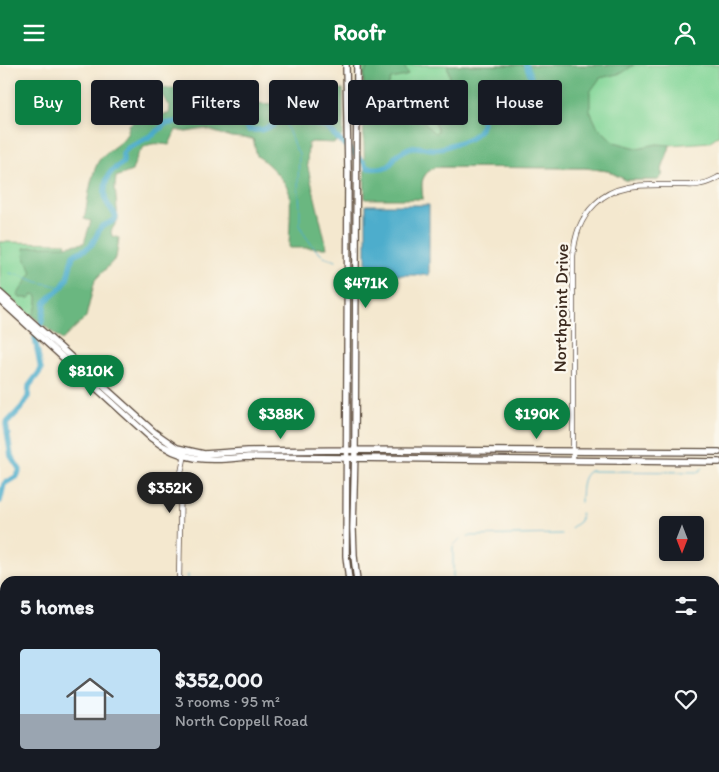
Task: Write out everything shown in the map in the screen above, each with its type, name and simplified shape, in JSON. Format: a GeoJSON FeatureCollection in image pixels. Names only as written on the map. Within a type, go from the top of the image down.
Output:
{"type":"FeatureCollection","features":[{"type":"Feature","properties":{"kind":"main road"},"geometry":{"type":"LineString","coordinates":[[346,65],[348,133],[348,457],[346,556],[348,576]]}},
{"type":"Feature","properties":{"kind":"main road"},"geometry":{"type":"LineString","coordinates":[[356,65],[356,80]]}},
{"type":"Feature","properties":{"kind":"main road"},"geometry":{"type":"LineString","coordinates":[[356,125],[356,393],[353,529],[356,576]]}},
{"type":"Feature","properties":{"kind":"main road"},"geometry":{"type":"LineString","coordinates":[[348,291],[356,291]]}},
{"type":"Feature","properties":{"kind":"main road"},"geometry":{"type":"LineString","coordinates":[[0,293],[150,437],[169,450],[204,454],[248,451],[348,450],[719,452]]}},
{"type":"Feature","properties":{"kind":"main road"},"geometry":{"type":"LineString","coordinates":[[0,299],[25,318]]}},
{"type":"Feature","properties":{"kind":"main road"},"geometry":{"type":"LineString","coordinates":[[348,343],[356,343]]}},
{"type":"Feature","properties":{"kind":"main road"},"geometry":{"type":"LineString","coordinates":[[348,393],[356,393]]}},
{"type":"Feature","properties":{"kind":"main road"},"geometry":{"type":"LineString","coordinates":[[446,450],[447,459]]}},
{"type":"Feature","properties":{"kind":"main road"},"geometry":{"type":"LineString","coordinates":[[711,452],[711,461]]}},
{"type":"Feature","properties":{"kind":"main road"},"geometry":{"type":"LineString","coordinates":[[185,453],[196,459],[215,460],[248,457],[355,457],[719,461]]}},
{"type":"Feature","properties":{"kind":"main road"},"geometry":{"type":"LineString","coordinates":[[346,529],[353,529]]}},
{"type":"Feature","properties":{"kind":"street","name":"Northpoint Drive"},"geometry":{"type":"LineString","coordinates":[[573,460],[573,256],[574,242],[580,223],[598,201],[619,189],[631,186],[701,185],[719,177]]}},
{"type":"Feature","properties":{"kind":"street"},"geometry":{"type":"LineString","coordinates":[[180,576],[180,483],[185,453]]}},
{"type":"Feature","properties":{"kind":"green space"},"geometry":{"type":"Polygon","coordinates":[[[363,65],[719,65],[719,135],[709,142],[670,145],[662,176],[658,180],[626,180],[608,171],[586,168],[435,167],[424,177],[423,199],[380,125],[468,125],[468,80],[363,80],[363,65]]]}},
{"type":"Feature","properties":{"kind":"green space"},"geometry":{"type":"Polygon","coordinates":[[[368,65],[404,65],[408,74],[391,80],[364,80],[368,65]]]}},
{"type":"Feature","properties":{"kind":"green space"},"geometry":{"type":"Polygon","coordinates":[[[447,65],[634,65],[622,73],[600,78],[590,92],[590,111],[597,126],[614,142],[637,148],[657,144],[670,145],[662,176],[658,180],[626,180],[608,171],[586,168],[435,167],[424,177],[423,199],[365,199],[364,125],[426,125],[434,133],[438,131],[435,125],[468,125],[468,80],[450,80],[447,65]]]}},
{"type":"Feature","properties":{"kind":"green space"},"geometry":{"type":"Polygon","coordinates":[[[163,88],[173,88],[173,125],[259,125],[259,103],[269,104],[269,125],[338,125],[338,89],[343,89],[343,135],[335,143],[312,142],[308,144],[307,164],[327,248],[289,248],[289,192],[276,172],[257,156],[253,139],[231,137],[205,129],[186,132],[176,130],[169,145],[153,144],[143,148],[137,157],[132,171],[116,177],[118,220],[111,231],[112,236],[119,238],[116,258],[95,280],[86,317],[62,340],[32,316],[37,305],[37,296],[34,294],[29,298],[20,298],[18,294],[32,272],[25,258],[24,248],[84,243],[91,221],[84,219],[91,182],[98,162],[125,137],[129,125],[163,125],[163,115],[169,114],[170,106],[163,97],[163,88]]]}},
{"type":"Feature","properties":{"kind":"green space"},"geometry":{"type":"Polygon","coordinates":[[[0,242],[66,243],[36,316],[32,316],[0,290],[0,242]]]}},
{"type":"Feature","properties":{"kind":"water"},"geometry":{"type":"Polygon","coordinates":[[[366,205],[429,205],[429,275],[366,275],[366,205]]]}},
{"type":"Feature","properties":{"kind":"waterway"},"geometry":{"type":"LineString","coordinates":[[0,501],[4,484],[17,476],[20,470],[11,456],[6,424],[22,407],[28,397],[29,386],[41,370],[35,338],[42,321],[45,302],[62,287],[67,279],[73,255],[86,249],[92,244],[101,227],[115,220],[116,216],[106,200],[106,182],[111,172],[123,162],[123,153],[130,146],[153,135],[165,124],[186,120],[219,123],[227,116],[240,120],[248,130],[261,130],[273,126],[277,117],[283,116],[326,127],[367,168],[384,168],[390,165],[397,155],[409,148],[438,149],[472,137],[478,132],[483,123],[481,118],[493,93],[528,87],[531,82],[526,65]]}},
{"type":"Feature","properties":{"kind":"waterway"},"geometry":{"type":"LineString","coordinates":[[286,125],[299,154],[300,225],[315,249],[324,257],[336,261]]}},
{"type":"Feature","properties":{"kind":"waterway"},"geometry":{"type":"LineString","coordinates":[[16,274],[38,282],[62,287]]}},
{"type":"Feature","properties":{"kind":"waterway"},"geometry":{"type":"LineString","coordinates":[[581,502],[583,481],[590,471],[698,472],[703,468]]}},
{"type":"Feature","properties":{"kind":"waterway"},"geometry":{"type":"LineString","coordinates":[[571,528],[580,521],[581,513]]}},
{"type":"Feature","properties":{"kind":"waterway"},"geometry":{"type":"LineString","coordinates":[[468,536],[562,534]]}},
{"type":"Feature","properties":{"kind":"waterway"},"geometry":{"type":"LineString","coordinates":[[453,576],[453,546],[460,539]]}}]}
